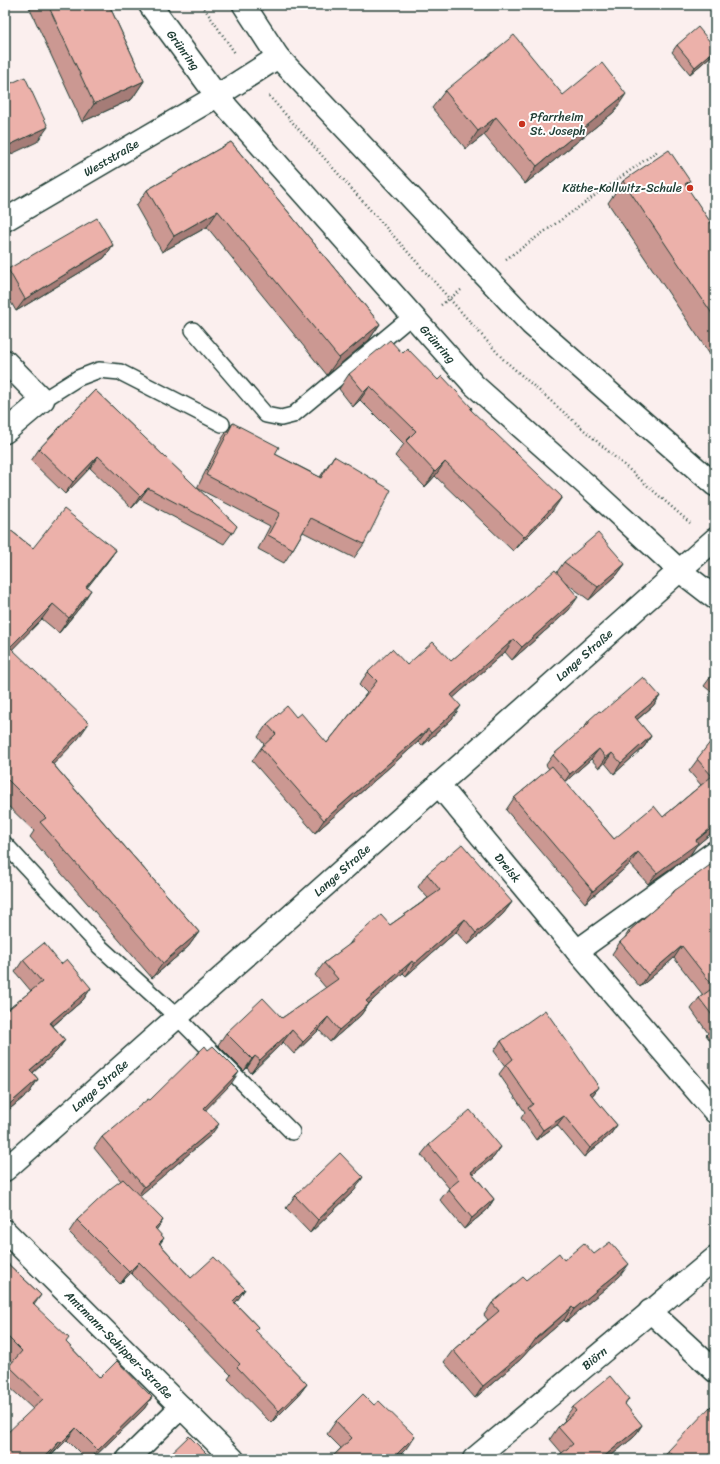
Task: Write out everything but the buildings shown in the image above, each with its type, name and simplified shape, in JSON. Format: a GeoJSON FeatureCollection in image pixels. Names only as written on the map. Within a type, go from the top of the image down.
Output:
{"type":"FeatureCollection","features":[{"type":"Feature","properties":{"kind":"street","name":"Grünring"},"geometry":{"type":"LineString","coordinates":[[150,5],[217,96],[474,385],[590,488],[680,571],[715,598]]}},
{"type":"Feature","properties":{"kind":"street"},"geometry":{"type":"LineString","coordinates":[[244,5],[278,56],[531,324],[715,485]]}},
{"type":"Feature","properties":{"kind":"street"},"geometry":{"type":"LineString","coordinates":[[217,96],[278,56]]}},
{"type":"Feature","properties":{"kind":"street","name":"Weststraße"},"geometry":{"type":"LineString","coordinates":[[5,220],[217,96]]}},
{"type":"Feature","properties":{"kind":"street"},"geometry":{"type":"LineString","coordinates":[[5,361],[43,400],[5,432]]}},
{"type":"Feature","properties":{"kind":"street"},"geometry":{"type":"LineString","coordinates":[[680,571],[714,540]]}},
{"type":"Feature","properties":{"kind":"street","name":"Lange Straße"},"geometry":{"type":"LineString","coordinates":[[5,1170],[438,784],[680,571]]}},
{"type":"Feature","properties":{"kind":"street","name":"Dreisk"},"geometry":{"type":"LineString","coordinates":[[438,784],[577,951],[715,1112]]}},
{"type":"Feature","properties":{"kind":"street"},"geometry":{"type":"LineString","coordinates":[[577,951],[715,852]]}},
{"type":"Feature","properties":{"kind":"street","name":"Amtmann-Schipper-Straße"},"geometry":{"type":"LineString","coordinates":[[5,1231],[233,1459]]}},
{"type":"Feature","properties":{"kind":"street","name":"Biörn"},"geometry":{"type":"LineString","coordinates":[[474,1459],[715,1258]]}},
{"type":"Feature","properties":{"kind":"street"},"geometry":{"type":"LineString","coordinates":[[650,1311],[715,1371]]}},
{"type":"Feature","properties":{"kind":"street"},"geometry":{"type":"LineString","coordinates":[[128,1459],[182,1407]]}},
{"type":"Feature","properties":{"kind":"lane"},"geometry":{"type":"LineString","coordinates":[[194,330],[266,414],[281,418],[294,415],[415,318]]}},
{"type":"Feature","properties":{"kind":"lane"},"geometry":{"type":"LineString","coordinates":[[43,400],[78,378],[99,370],[120,372],[222,424]]}},
{"type":"Feature","properties":{"kind":"lane"},"geometry":{"type":"LineString","coordinates":[[5,844],[99,946],[177,1017],[292,1132]]}},
{"type":"Feature","properties":{"kind":"path"},"geometry":{"type":"LineString","coordinates":[[202,5],[249,74],[503,359],[714,540]]}},
{"type":"Feature","properties":{"kind":"path"},"geometry":{"type":"LineString","coordinates":[[415,318],[449,298],[484,274],[659,150]]}},
{"type":"Feature","properties":{"kind":"place","name":"Pfarrheim St. Joseph"},"geometry":{"type":"Point","coordinates":[522,124]}},
{"type":"Feature","properties":{"kind":"place","name":"Käthe-Kollwitz-Schule"},"geometry":{"type":"Point","coordinates":[690,188]}}]}
